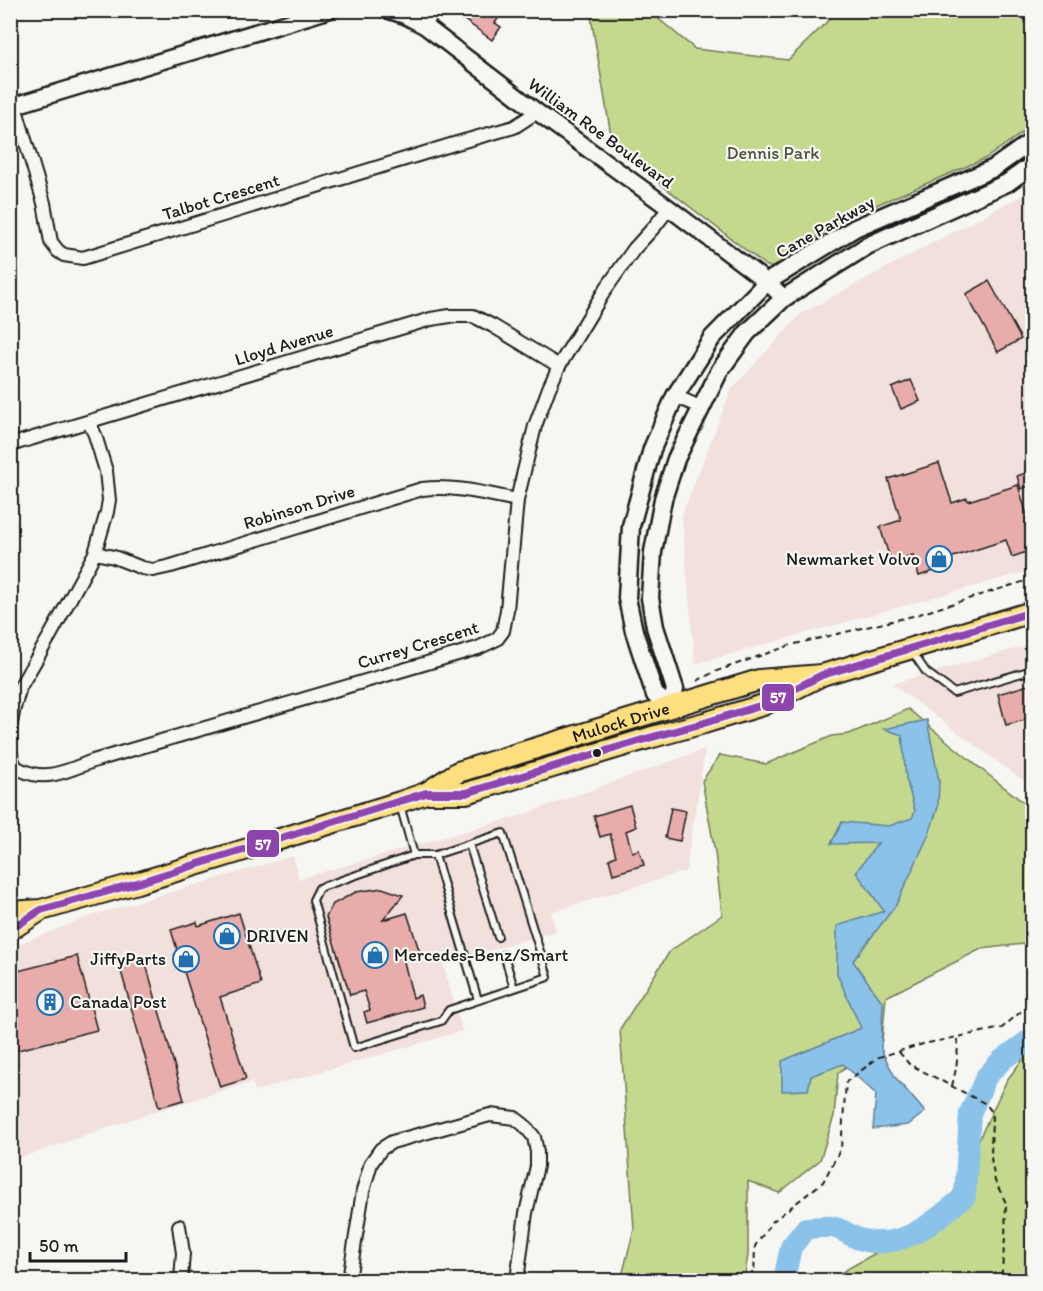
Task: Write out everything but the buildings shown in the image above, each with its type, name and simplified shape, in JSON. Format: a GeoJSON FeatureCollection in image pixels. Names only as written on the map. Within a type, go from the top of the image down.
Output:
{"type":"FeatureCollection","features":[{"type":"Feature","properties":{"kind":"main road","name":"Cane Parkway"},"geometry":{"type":"LineString","coordinates":[[1032,141],[994,168],[855,228],[767,282],[712,338],[675,396],[652,448],[631,526],[627,598],[634,631],[655,695],[671,707],[675,689],[655,627],[650,598],[653,552],[663,499],[676,459],[720,370],[747,333],[784,298],[867,246],[1007,183],[1032,165]]}},
{"type":"Feature","properties":{"kind":"main road","name":"Mulock Drive"},"geometry":{"type":"LineString","coordinates":[[426,793],[466,793],[704,723],[763,705],[822,675],[1032,612]]}},
{"type":"Feature","properties":{"kind":"main road","name":"Mulock Drive"},"geometry":{"type":"LineString","coordinates":[[10,912],[41,910],[400,802],[426,793],[458,772],[759,680],[822,675]]}},
{"type":"Feature","properties":{"kind":"main road","name":"Mulock Drive"},"geometry":{"type":"LineString","coordinates":[[10,930],[41,910]]}},
{"type":"Feature","properties":{"kind":"street"},"geometry":{"type":"LineString","coordinates":[[13,106],[329,10]]}},
{"type":"Feature","properties":{"kind":"street","name":"William Roe Boulevard"},"geometry":{"type":"LineString","coordinates":[[388,10],[425,26],[767,282],[784,298]]}},
{"type":"Feature","properties":{"kind":"street"},"geometry":{"type":"LineString","coordinates":[[425,26],[434,10]]}},
{"type":"Feature","properties":{"kind":"street","name":"Talbot Crescent"},"geometry":{"type":"LineString","coordinates":[[13,106],[44,203],[51,242],[54,248],[64,255],[83,258],[514,127],[537,112]]}},
{"type":"Feature","properties":{"kind":"street","name":"Currey Crescent"},"geometry":{"type":"LineString","coordinates":[[10,748],[16,767],[33,775],[60,774],[93,761],[478,648],[497,639],[503,632],[507,610],[517,500],[535,426],[559,366],[587,318],[634,249],[669,208]]}},
{"type":"Feature","properties":{"kind":"street","name":"Lloyd Avenue"},"geometry":{"type":"LineString","coordinates":[[10,445],[431,319],[450,316],[473,316],[559,366]]}},
{"type":"Feature","properties":{"kind":"street"},"geometry":{"type":"LineString","coordinates":[[675,396],[702,408]]}},
{"type":"Feature","properties":{"kind":"street"},"geometry":{"type":"LineString","coordinates":[[10,728],[20,687],[95,553],[107,512],[109,500],[106,471],[90,422]]}},
{"type":"Feature","properties":{"kind":"street","name":"Robinson Drive"},"geometry":{"type":"LineString","coordinates":[[95,553],[153,570],[422,489],[448,488],[517,500]]}},
{"type":"Feature","properties":{"kind":"street","name":"Cane Parkway"},"geometry":{"type":"LineString","coordinates":[[671,707],[678,730]]}},
{"type":"Feature","properties":{"kind":"street"},"geometry":{"type":"LineString","coordinates":[[349,1281],[363,1191],[371,1163],[381,1149],[392,1142],[497,1115],[515,1118],[524,1125],[534,1137],[537,1152],[537,1166],[526,1213],[517,1281]]}},
{"type":"Feature","properties":{"kind":"street"},"geometry":{"type":"LineString","coordinates":[[179,1226],[183,1252],[181,1281]]}},
{"type":"Feature","properties":{"kind":"lane"},"geometry":{"type":"LineString","coordinates":[[910,649],[926,672],[954,693],[1032,670]]}},
{"type":"Feature","properties":{"kind":"lane"},"geometry":{"type":"LineString","coordinates":[[400,802],[414,855]]}},
{"type":"Feature","properties":{"kind":"lane"},"geometry":{"type":"LineString","coordinates":[[503,832],[548,977],[449,1010],[441,1021],[354,1048],[313,900],[319,888],[414,855],[435,855],[503,832]]}},
{"type":"Feature","properties":{"kind":"lane"},"geometry":{"type":"LineString","coordinates":[[469,844],[498,936]]}},
{"type":"Feature","properties":{"kind":"lane"},"geometry":{"type":"LineString","coordinates":[[435,855],[478,1000]]}},
{"type":"Feature","properties":{"kind":"lane"},"geometry":{"type":"LineString","coordinates":[[504,955],[514,988]]}},
{"type":"Feature","properties":{"kind":"path"},"geometry":{"type":"LineString","coordinates":[[693,684],[714,672],[790,645],[913,616],[1032,579]]}},
{"type":"Feature","properties":{"kind":"path"},"geometry":{"type":"LineString","coordinates":[[754,1281],[754,1246],[772,1222],[823,1182],[842,1148],[846,1082],[879,1057],[923,1044],[1002,1028],[1032,1002]]}},
{"type":"Feature","properties":{"kind":"path"},"geometry":{"type":"LineString","coordinates":[[952,1086],[957,1066],[957,1038]]}},
{"type":"Feature","properties":{"kind":"path"},"geometry":{"type":"LineString","coordinates":[[899,1052],[909,1064],[986,1104],[992,1112],[991,1158],[995,1181],[1006,1203],[1001,1281]]}},
{"type":"Feature","properties":{"kind":"shaded area"},"geometry":{"type":"Polygon","coordinates":[[[1032,190],[1032,570],[695,664],[682,515],[731,390],[802,313],[1032,190]]]}},
{"type":"Feature","properties":{"kind":"shaded area"},"geometry":{"type":"Polygon","coordinates":[[[1032,644],[1032,787],[892,684],[1032,644]]]}},
{"type":"Feature","properties":{"kind":"shaded area"},"geometry":{"type":"Polygon","coordinates":[[[705,749],[686,871],[551,912],[556,931],[443,964],[462,1031],[255,1091],[252,1082],[150,1113],[11,1161],[11,947],[94,915],[293,856],[299,879],[522,815],[705,749]]]}},
{"type":"Feature","properties":{"kind":"green space","name":"Dennis Park"},"geometry":{"type":"Polygon","coordinates":[[[590,11],[649,11],[695,49],[788,60],[838,11],[1032,11],[1032,126],[986,158],[848,217],[792,253],[775,269],[765,265],[613,147],[590,11]]]}},
{"type":"Feature","properties":{"kind":"green space"},"geometry":{"type":"Polygon","coordinates":[[[908,709],[1032,809],[1032,943],[981,949],[886,997],[882,1040],[838,1073],[834,1116],[820,1160],[779,1193],[748,1181],[748,1255],[744,1280],[621,1280],[634,1229],[620,1029],[670,951],[722,915],[715,852],[702,781],[720,755],[766,764],[832,736],[849,734],[908,709]]]}},
{"type":"Feature","properties":{"kind":"green space"},"geometry":{"type":"Polygon","coordinates":[[[1032,1047],[1032,1280],[839,1280],[842,1272],[943,1215],[1007,1080],[1032,1047]]]}},
{"type":"Feature","properties":{"kind":"water"},"geometry":{"type":"Polygon","coordinates":[[[927,720],[939,781],[938,807],[929,834],[896,905],[853,961],[883,1003],[881,1049],[895,1077],[925,1112],[908,1125],[873,1129],[876,1094],[843,1064],[811,1076],[808,1090],[782,1091],[782,1061],[861,1028],[837,974],[837,926],[884,911],[856,872],[878,843],[831,844],[842,822],[889,826],[912,818],[915,811],[906,778],[902,735],[884,729],[927,720]]]}},
{"type":"Feature","properties":{"kind":"waterway"},"geometry":{"type":"LineString","coordinates":[[786,1280],[791,1247],[806,1228],[834,1227],[859,1239],[889,1242],[916,1232],[965,1196],[970,1113],[986,1077],[1002,1060],[1032,1038]]}},
{"type":"Feature","properties":{"kind":"transit line","name":"57"},"geometry":{"type":"LineString","coordinates":[[10,930],[41,910],[137,883],[426,793],[466,793],[704,723],[763,705],[822,675],[1032,612]]}},
{"type":"Feature","properties":{"kind":"place","name":"Newmarket Volvo"},"geometry":{"type":"Point","coordinates":[939,559]}},
{"type":"Feature","properties":{"kind":"place","name":"DRIVEN"},"geometry":{"type":"Point","coordinates":[227,936]}},
{"type":"Feature","properties":{"kind":"place","name":"Mercedes-Benz/Smart"},"geometry":{"type":"Point","coordinates":[375,955]}},
{"type":"Feature","properties":{"kind":"place","name":"JiffyParts"},"geometry":{"type":"Point","coordinates":[186,959]}},
{"type":"Feature","properties":{"kind":"place","name":"Canada Post"},"geometry":{"type":"Point","coordinates":[50,1002]}}]}
